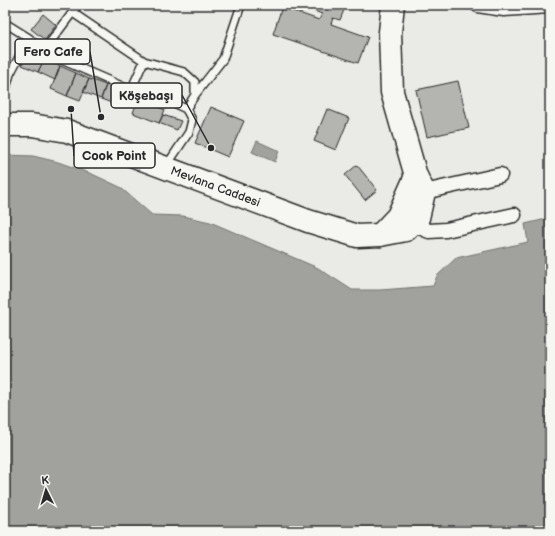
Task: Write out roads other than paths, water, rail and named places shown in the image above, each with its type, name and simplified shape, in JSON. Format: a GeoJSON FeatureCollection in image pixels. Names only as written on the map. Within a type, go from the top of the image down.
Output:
{"type":"FeatureCollection","features":[{"type":"Feature","properties":{"kind":"main road"},"geometry":{"type":"LineString","coordinates":[[393,5],[390,32],[392,92],[420,184],[418,218],[412,224]]}},
{"type":"Feature","properties":{"kind":"main road","name":"Mevlana Caddesi"},"geometry":{"type":"LineString","coordinates":[[5,125],[32,125],[67,131],[308,222],[357,236],[380,235],[406,230],[412,224]]}},
{"type":"Feature","properties":{"kind":"main road"},"geometry":{"type":"LineString","coordinates":[[380,235],[398,216],[420,184]]}},
{"type":"Feature","properties":{"kind":"street"},"geometry":{"type":"LineString","coordinates":[[478,5],[504,9],[550,6]]}},
{"type":"Feature","properties":{"kind":"street"},"geometry":{"type":"LineString","coordinates":[[420,184],[500,175]]}},
{"type":"Feature","properties":{"kind":"street"},"geometry":{"type":"LineString","coordinates":[[412,224],[429,230],[446,230],[514,215]]}},
{"type":"Feature","properties":{"kind":"lane"},"geometry":{"type":"LineString","coordinates":[[43,52],[78,5]]}},
{"type":"Feature","properties":{"kind":"lane"},"geometry":{"type":"LineString","coordinates":[[186,109],[223,59],[242,5]]}},
{"type":"Feature","properties":{"kind":"lane"},"geometry":{"type":"LineString","coordinates":[[73,13],[144,61],[184,72],[195,82],[195,95]]}},
{"type":"Feature","properties":{"kind":"lane"},"geometry":{"type":"LineString","coordinates":[[5,23],[29,38],[43,52],[131,90],[167,100],[186,109],[192,120],[189,132],[165,168]]}},
{"type":"Feature","properties":{"kind":"lane"},"geometry":{"type":"LineString","coordinates":[[5,92],[10,74],[29,38]]}},
{"type":"Feature","properties":{"kind":"lane"},"geometry":{"type":"LineString","coordinates":[[131,90],[144,61]]}},
{"type":"Feature","properties":{"kind":"place","name":"Cook Point"},"geometry":{"type":"Point","coordinates":[71,109]}},
{"type":"Feature","properties":{"kind":"place","name":"Fero Cafe"},"geometry":{"type":"Point","coordinates":[101,117]}},
{"type":"Feature","properties":{"kind":"place","name":"Köşebaşı"},"geometry":{"type":"Point","coordinates":[211,148]}}]}
